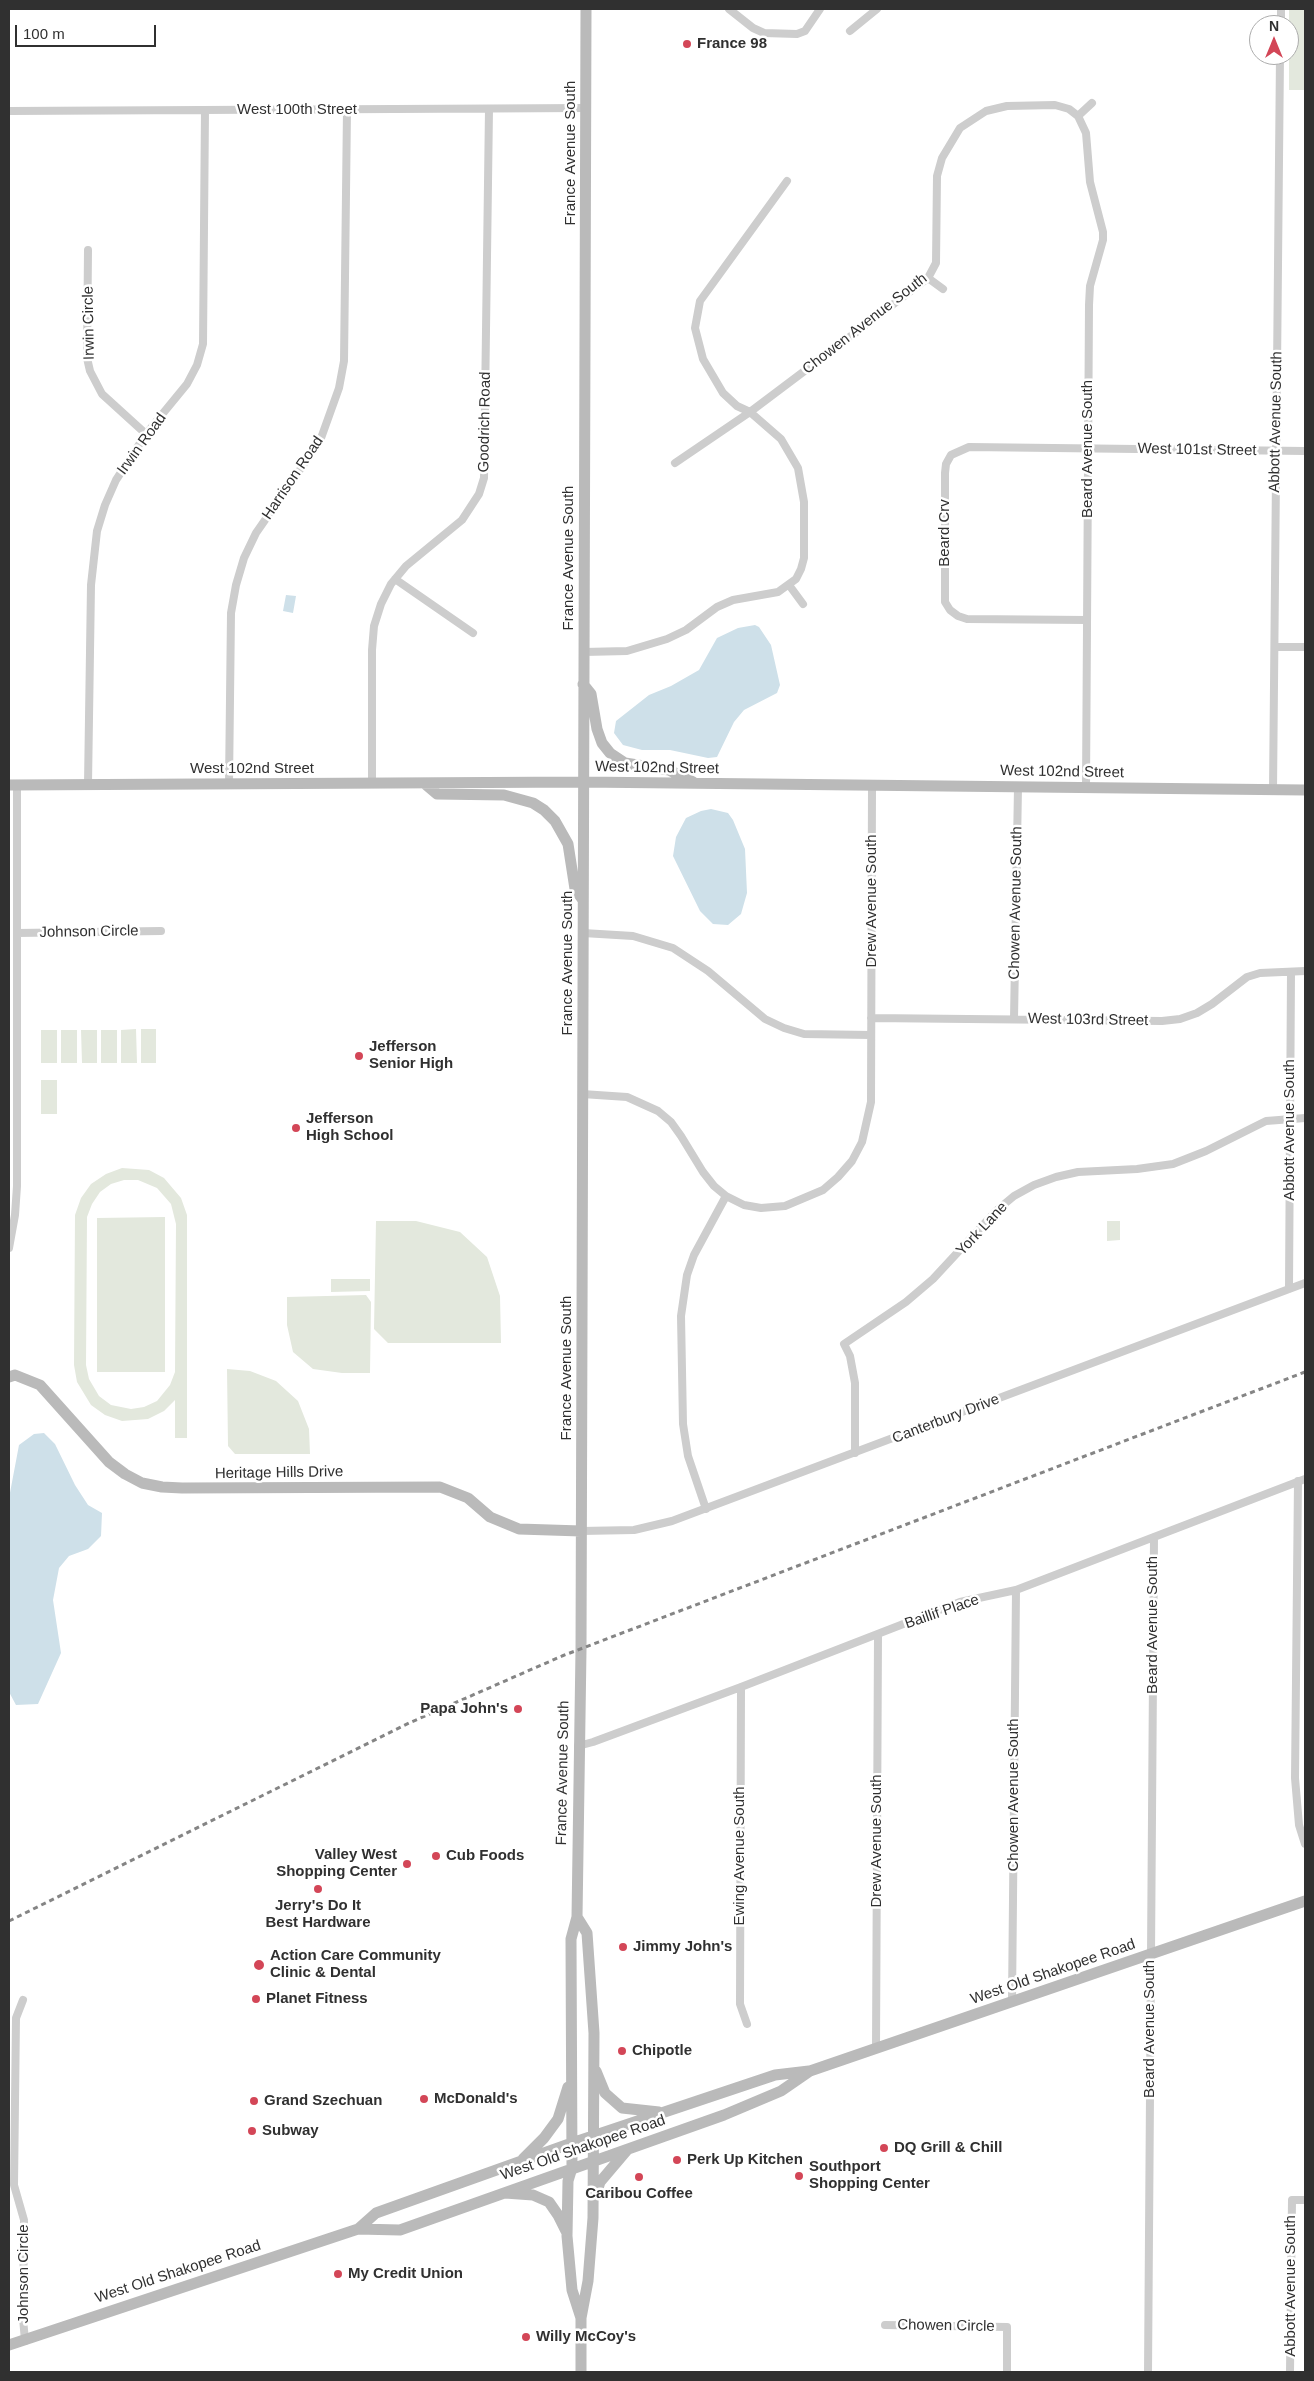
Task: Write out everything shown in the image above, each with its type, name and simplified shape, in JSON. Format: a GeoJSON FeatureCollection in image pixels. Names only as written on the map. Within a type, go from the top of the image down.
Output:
{"type":"FeatureCollection","features":[{"type":"Feature","properties":{"kind":"main road","name":"France Avenue South"},"geometry":{"type":"LineString","coordinates":[[581,2318],[572,2290],[567,2236],[568,2180],[572,2168],[571,1939],[576,1917],[581,1531],[586,9]]}},
{"type":"Feature","properties":{"kind":"main road"},"geometry":{"type":"LineString","coordinates":[[583,684],[591,694],[597,729],[602,743],[610,753],[625,763],[669,770],[694,783]]}},
{"type":"Feature","properties":{"kind":"main road","name":"West 102nd Street"},"geometry":{"type":"LineString","coordinates":[[13,785],[583,782],[1305,790]]}},
{"type":"Feature","properties":{"kind":"main road"},"geometry":{"type":"LineString","coordinates":[[424,783],[437,794],[504,795],[533,803],[544,810],[555,821],[568,844],[575,889],[583,900]]}},
{"type":"Feature","properties":{"kind":"main road","name":"Heritage Hills Drive"},"geometry":{"type":"LineString","coordinates":[[9,1377],[15,1375],[40,1385],[109,1462],[125,1474],[142,1482],[162,1487],[182,1488],[440,1487],[468,1498],[490,1517],[519,1529],[581,1531]]}},
{"type":"Feature","properties":{"kind":"main road","name":"West Old Shakopee Road"},"geometry":{"type":"LineString","coordinates":[[358,2229],[376,2213],[572,2143],[775,2075],[810,2071],[1305,1901]]}},
{"type":"Feature","properties":{"kind":"main road","name":"France Avenue South"},"geometry":{"type":"LineString","coordinates":[[576,1917],[587,1933],[594,2034],[593,2204],[588,2281],[581,2318],[581,2372]]}},
{"type":"Feature","properties":{"kind":"main road"},"geometry":{"type":"LineString","coordinates":[[594,2063],[605,2094],[622,2108],[664,2113]]}},
{"type":"Feature","properties":{"kind":"main road","name":"West Old Shakopee Road"},"geometry":{"type":"LineString","coordinates":[[9,2345],[358,2229],[400,2230],[724,2115],[781,2091],[810,2071]]}},
{"type":"Feature","properties":{"kind":"main road"},"geometry":{"type":"LineString","coordinates":[[520,2162],[544,2138],[558,2119],[571,2076]]}},
{"type":"Feature","properties":{"kind":"main road"},"geometry":{"type":"LineString","coordinates":[[593,2204],[600,2182],[629,2148]]}},
{"type":"Feature","properties":{"kind":"main road"},"geometry":{"type":"LineString","coordinates":[[501,2193],[533,2195],[548,2202],[558,2215],[567,2236]]}},
{"type":"Feature","properties":{"kind":"street"},"geometry":{"type":"LineString","coordinates":[[729,9],[753,28],[764,33],[797,34],[806,31],[820,9]]}},
{"type":"Feature","properties":{"kind":"street"},"geometry":{"type":"LineString","coordinates":[[850,32],[877,9]]}},
{"type":"Feature","properties":{"kind":"street","name":"Abbott Avenue South"},"geometry":{"type":"LineString","coordinates":[[1273,790],[1280,65]]}},
{"type":"Feature","properties":{"kind":"street"},"geometry":{"type":"LineString","coordinates":[[1078,116],[1092,103]]}},
{"type":"Feature","properties":{"kind":"street","name":"Chowen Avenue South"},"geometry":{"type":"LineString","coordinates":[[676,463],[750,412],[928,278],[936,263],[937,176],[942,158],[960,128],[986,111],[1007,106],[1055,105],[1069,109],[1078,116]]}},
{"type":"Feature","properties":{"kind":"street","name":"West 100th Street"},"geometry":{"type":"LineString","coordinates":[[9,111],[586,108]]}},
{"type":"Feature","properties":{"kind":"street","name":"Goodrich Road"},"geometry":{"type":"LineString","coordinates":[[372,783],[372,650],[374,626],[381,604],[395,579],[417,556],[462,520],[479,494],[484,478],[489,109]]}},
{"type":"Feature","properties":{"kind":"street","name":"Irwin Road"},"geometry":{"type":"LineString","coordinates":[[88,784],[92,558],[105,505],[116,480],[146,434],[187,384],[197,365],[203,344],[205,110]]}},
{"type":"Feature","properties":{"kind":"street","name":"Harrison Road"},"geometry":{"type":"LineString","coordinates":[[229,784],[230,623],[236,585],[244,558],[256,533],[271,509],[306,465],[320,441],[339,388],[344,361],[347,110]]}},
{"type":"Feature","properties":{"kind":"street","name":"Beard Avenue South"},"geometry":{"type":"LineString","coordinates":[[1078,116],[1086,133],[1090,182],[1103,232],[1090,286],[1089,305],[1086,787]]}},
{"type":"Feature","properties":{"kind":"street"},"geometry":{"type":"LineString","coordinates":[[584,652],[620,652],[647,647],[686,630],[717,607],[733,600],[778,592],[789,585],[798,574],[804,558],[803,485],[798,468],[781,439],[750,412],[737,406],[723,393],[712,377],[697,341],[697,314],[700,301],[787,181]]}},
{"type":"Feature","properties":{"kind":"street","name":"Irwin Circle"},"geometry":{"type":"LineString","coordinates":[[88,250],[87,358],[90,371],[102,394],[146,434]]}},
{"type":"Feature","properties":{"kind":"street"},"geometry":{"type":"LineString","coordinates":[[928,278],[943,289]]}},
{"type":"Feature","properties":{"kind":"street","name":"Beard Crv"},"geometry":{"type":"LineString","coordinates":[[1087,620],[968,619],[958,616],[950,610],[945,602],[944,592],[944,473],[951,455],[969,447],[1088,449]]}},
{"type":"Feature","properties":{"kind":"street","name":"West 101st Street"},"geometry":{"type":"LineString","coordinates":[[1088,449],[1305,451]]}},
{"type":"Feature","properties":{"kind":"street"},"geometry":{"type":"LineString","coordinates":[[395,579],[473,633]]}},
{"type":"Feature","properties":{"kind":"street"},"geometry":{"type":"LineString","coordinates":[[789,585],[803,604]]}},
{"type":"Feature","properties":{"kind":"street"},"geometry":{"type":"LineString","coordinates":[[1275,647],[1305,647]]}},
{"type":"Feature","properties":{"kind":"street"},"geometry":{"type":"LineString","coordinates":[[9,1248],[15,1215],[17,1186],[17,933],[13,785]]}},
{"type":"Feature","properties":{"kind":"street","name":"Drew Avenue South"},"geometry":{"type":"LineString","coordinates":[[871,1035],[872,785]]}},
{"type":"Feature","properties":{"kind":"street","name":"Chowen Avenue South"},"geometry":{"type":"LineString","coordinates":[[1014,1019],[1018,787]]}},
{"type":"Feature","properties":{"kind":"street","name":"Johnson Circle"},"geometry":{"type":"LineString","coordinates":[[17,933],[161,931]]}},
{"type":"Feature","properties":{"kind":"street"},"geometry":{"type":"LineString","coordinates":[[582,1094],[627,1097],[658,1110],[671,1122],[714,1186],[726,1196],[744,1205],[761,1208],[785,1206],[804,1199],[823,1190],[838,1177],[852,1160],[860,1146],[868,1122],[871,1102],[871,1035],[811,1034],[784,1028],[766,1019],[708,971],[673,948],[633,936],[583,934]]}},
{"type":"Feature","properties":{"kind":"street","name":"Abbott Avenue South"},"geometry":{"type":"LineString","coordinates":[[1289,1289],[1291,972]]}},
{"type":"Feature","properties":{"kind":"street","name":"West 103rd Street"},"geometry":{"type":"LineString","coordinates":[[872,1018],[1162,1021],[1180,1019],[1212,1004],[1248,977],[1260,973],[1305,972]]}},
{"type":"Feature","properties":{"kind":"street","name":"York Lane"},"geometry":{"type":"LineString","coordinates":[[855,1453],[855,1383],[850,1356],[844,1344],[906,1302],[933,1279],[996,1211],[1014,1196],[1034,1185],[1078,1172],[1137,1170],[1173,1164],[1206,1151],[1266,1121],[1305,1118]]}},
{"type":"Feature","properties":{"kind":"street"},"geometry":{"type":"LineString","coordinates":[[706,1509],[688,1456],[683,1424],[681,1316],[684,1288],[694,1255],[726,1196]]}},
{"type":"Feature","properties":{"kind":"street","name":"Canterbury Drive"},"geometry":{"type":"LineString","coordinates":[[581,1531],[614,1531],[653,1527],[706,1509],[1305,1282]]}},
{"type":"Feature","properties":{"kind":"street"},"geometry":{"type":"LineString","coordinates":[[1302,1480],[1295,1778],[1299,1825],[1305,1844]]}},
{"type":"Feature","properties":{"kind":"street","name":"Baillif Place"},"geometry":{"type":"LineString","coordinates":[[578,1746],[741,1687],[960,1602],[1016,1590],[1302,1480]]}},
{"type":"Feature","properties":{"kind":"street","name":"Beard Avenue South"},"geometry":{"type":"LineString","coordinates":[[1148,2372],[1154,1537]]}},
{"type":"Feature","properties":{"kind":"street","name":"Chowen Avenue South"},"geometry":{"type":"LineString","coordinates":[[1012,2001],[1016,1590]]}},
{"type":"Feature","properties":{"kind":"street","name":"Drew Avenue South"},"geometry":{"type":"LineString","coordinates":[[876,2048],[878,1635]]}},
{"type":"Feature","properties":{"kind":"street","name":"Ewing Avenue South"},"geometry":{"type":"LineString","coordinates":[[741,1687],[740,2004],[747,2024]]}},
{"type":"Feature","properties":{"kind":"street","name":"Johnson Circle"},"geometry":{"type":"LineString","coordinates":[[23,2000],[16,2018],[14,2185],[24,2220],[23,2318],[25,2341]]}},
{"type":"Feature","properties":{"kind":"street","name":"Abbott Avenue South"},"geometry":{"type":"LineString","coordinates":[[1290,2372],[1292,2200],[1305,2200]]}},
{"type":"Feature","properties":{"kind":"street","name":"Chowen Circle"},"geometry":{"type":"LineString","coordinates":[[885,2325],[1006,2327],[1006,2372]]}},
{"type":"Feature","properties":{"kind":"shaded area"},"geometry":{"type":"Polygon","coordinates":[[[1289,9],[1305,9],[1305,90],[1289,90],[1289,65],[1299,65],[1299,15],[1289,15],[1289,9]]]}},
{"type":"Feature","properties":{"kind":"shaded area"},"geometry":{"type":"Polygon","coordinates":[[[286,595],[296,596],[293,613],[283,611],[286,595]]]}},
{"type":"Feature","properties":{"kind":"shaded area"},"geometry":{"type":"Polygon","coordinates":[[[755,625],[759,627],[771,645],[780,685],[777,693],[744,710],[734,722],[717,757],[708,758],[670,750],[642,750],[623,745],[614,733],[616,721],[649,695],[671,686],[699,670],[717,638],[738,628],[755,625]]]}},
{"type":"Feature","properties":{"kind":"shaded area"},"geometry":{"type":"Polygon","coordinates":[[[711,809],[728,813],[733,820],[745,849],[747,893],[741,914],[728,925],[713,924],[700,911],[673,856],[676,837],[686,818],[701,811],[711,809]]]}},
{"type":"Feature","properties":{"kind":"shaded area"},"geometry":{"type":"Polygon","coordinates":[[[136,1029],[137,1063],[121,1063],[121,1030],[136,1029]]]}},
{"type":"Feature","properties":{"kind":"shaded area"},"geometry":{"type":"Polygon","coordinates":[[[141,1029],[156,1029],[156,1063],[141,1063],[141,1029]]]}},
{"type":"Feature","properties":{"kind":"shaded area"},"geometry":{"type":"Polygon","coordinates":[[[41,1030],[57,1030],[57,1063],[41,1063],[41,1030]]]}},
{"type":"Feature","properties":{"kind":"shaded area"},"geometry":{"type":"Polygon","coordinates":[[[61,1030],[77,1030],[77,1063],[61,1063],[61,1030]]]}},
{"type":"Feature","properties":{"kind":"shaded area"},"geometry":{"type":"Polygon","coordinates":[[[81,1030],[97,1030],[97,1063],[82,1063],[81,1030]]]}},
{"type":"Feature","properties":{"kind":"shaded area"},"geometry":{"type":"Polygon","coordinates":[[[101,1030],[117,1030],[117,1063],[101,1063],[101,1030]]]}},
{"type":"Feature","properties":{"kind":"shaded area"},"geometry":{"type":"Polygon","coordinates":[[[41,1080],[57,1080],[57,1114],[41,1114],[41,1080]]]}},
{"type":"Feature","properties":{"kind":"shaded area"},"geometry":{"type":"Polygon","coordinates":[[[122,1168],[149,1170],[164,1178],[181,1198],[187,1215],[187,1438],[175,1438],[175,1400],[164,1411],[148,1419],[122,1421],[105,1415],[91,1405],[77,1382],[74,1365],[75,1215],[81,1198],[91,1184],[106,1174],[122,1168]],[[124,1180],[111,1184],[100,1192],[92,1204],[87,1217],[86,1365],[89,1379],[99,1396],[111,1405],[131,1409],[144,1407],[157,1401],[170,1385],[175,1372],[176,1224],[171,1204],[157,1188],[138,1180],[124,1180]]]}},
{"type":"Feature","properties":{"kind":"shaded area"},"geometry":{"type":"Polygon","coordinates":[[[165,1217],[165,1372],[97,1372],[97,1218],[165,1217]]]}},
{"type":"Feature","properties":{"kind":"shaded area"},"geometry":{"type":"Polygon","coordinates":[[[376,1221],[416,1221],[460,1232],[487,1257],[500,1296],[501,1343],[388,1343],[374,1329],[376,1221]]]}},
{"type":"Feature","properties":{"kind":"shaded area"},"geometry":{"type":"Polygon","coordinates":[[[1107,1221],[1120,1221],[1120,1240],[1107,1241],[1107,1221]]]}},
{"type":"Feature","properties":{"kind":"shaded area"},"geometry":{"type":"Polygon","coordinates":[[[331,1279],[370,1279],[370,1291],[331,1292],[331,1279]]]}},
{"type":"Feature","properties":{"kind":"shaded area"},"geometry":{"type":"Polygon","coordinates":[[[366,1295],[371,1302],[370,1373],[342,1373],[313,1369],[293,1352],[287,1325],[287,1297],[366,1295]]]}},
{"type":"Feature","properties":{"kind":"shaded area"},"geometry":{"type":"Polygon","coordinates":[[[227,1369],[250,1371],[276,1381],[298,1401],[309,1429],[310,1454],[235,1454],[228,1446],[227,1369]]]}},
{"type":"Feature","properties":{"kind":"shaded area"},"geometry":{"type":"Polygon","coordinates":[[[44,1433],[55,1444],[75,1485],[88,1505],[102,1513],[101,1536],[88,1549],[69,1556],[59,1568],[53,1600],[61,1653],[38,1704],[16,1705],[9,1692],[9,1498],[19,1445],[34,1434],[44,1433]]]}},
{"type":"Feature","properties":{"kind":"railway"},"geometry":{"type":"LineString","coordinates":[[9,1921],[409,1723],[562,1656],[1305,1372]]}},
{"type":"Feature","properties":{"kind":"place","name":"France 98"},"geometry":{"type":"Point","coordinates":[687,44]}},
{"type":"Feature","properties":{"kind":"place","name":"Jefferson Senior High"},"geometry":{"type":"Point","coordinates":[359,1056]}},
{"type":"Feature","properties":{"kind":"place","name":"Jefferson High School"},"geometry":{"type":"Point","coordinates":[296,1128]}},
{"type":"Feature","properties":{"kind":"place","name":"Papa John's"},"geometry":{"type":"Point","coordinates":[518,1709]}},
{"type":"Feature","properties":{"kind":"place","name":"Cub Foods"},"geometry":{"type":"Point","coordinates":[436,1856]}},
{"type":"Feature","properties":{"kind":"place","name":"Valley West Shopping Center"},"geometry":{"type":"Point","coordinates":[407,1864]}},
{"type":"Feature","properties":{"kind":"place","name":"Jerry's Do It Best Hardware"},"geometry":{"type":"Point","coordinates":[318,1889]}},
{"type":"Feature","properties":{"kind":"place","name":"Jimmy John's"},"geometry":{"type":"Point","coordinates":[623,1947]}},
{"type":"Feature","properties":{"kind":"place","name":"Action Care Community Clinic & Dental"},"geometry":{"type":"Point","coordinates":[259,1965]}},
{"type":"Feature","properties":{"kind":"place","name":"Planet Fitness"},"geometry":{"type":"Point","coordinates":[256,1999]}},
{"type":"Feature","properties":{"kind":"place","name":"Chipotle"},"geometry":{"type":"Point","coordinates":[622,2051]}},
{"type":"Feature","properties":{"kind":"place","name":"McDonald's"},"geometry":{"type":"Point","coordinates":[424,2099]}},
{"type":"Feature","properties":{"kind":"place","name":"Grand Szechuan"},"geometry":{"type":"Point","coordinates":[254,2101]}},
{"type":"Feature","properties":{"kind":"place","name":"Subway"},"geometry":{"type":"Point","coordinates":[252,2131]}},
{"type":"Feature","properties":{"kind":"place","name":"DQ Grill & Chill"},"geometry":{"type":"Point","coordinates":[884,2148]}},
{"type":"Feature","properties":{"kind":"place","name":"Perk Up Kitchen"},"geometry":{"type":"Point","coordinates":[677,2160]}},
{"type":"Feature","properties":{"kind":"place","name":"Southport Shopping Center"},"geometry":{"type":"Point","coordinates":[799,2176]}},
{"type":"Feature","properties":{"kind":"place","name":"Caribou Coffee"},"geometry":{"type":"Point","coordinates":[639,2177]}},
{"type":"Feature","properties":{"kind":"place","name":"My Credit Union"},"geometry":{"type":"Point","coordinates":[338,2274]}},
{"type":"Feature","properties":{"kind":"place","name":"Willy McCoy's"},"geometry":{"type":"Point","coordinates":[526,2337]}}]}
